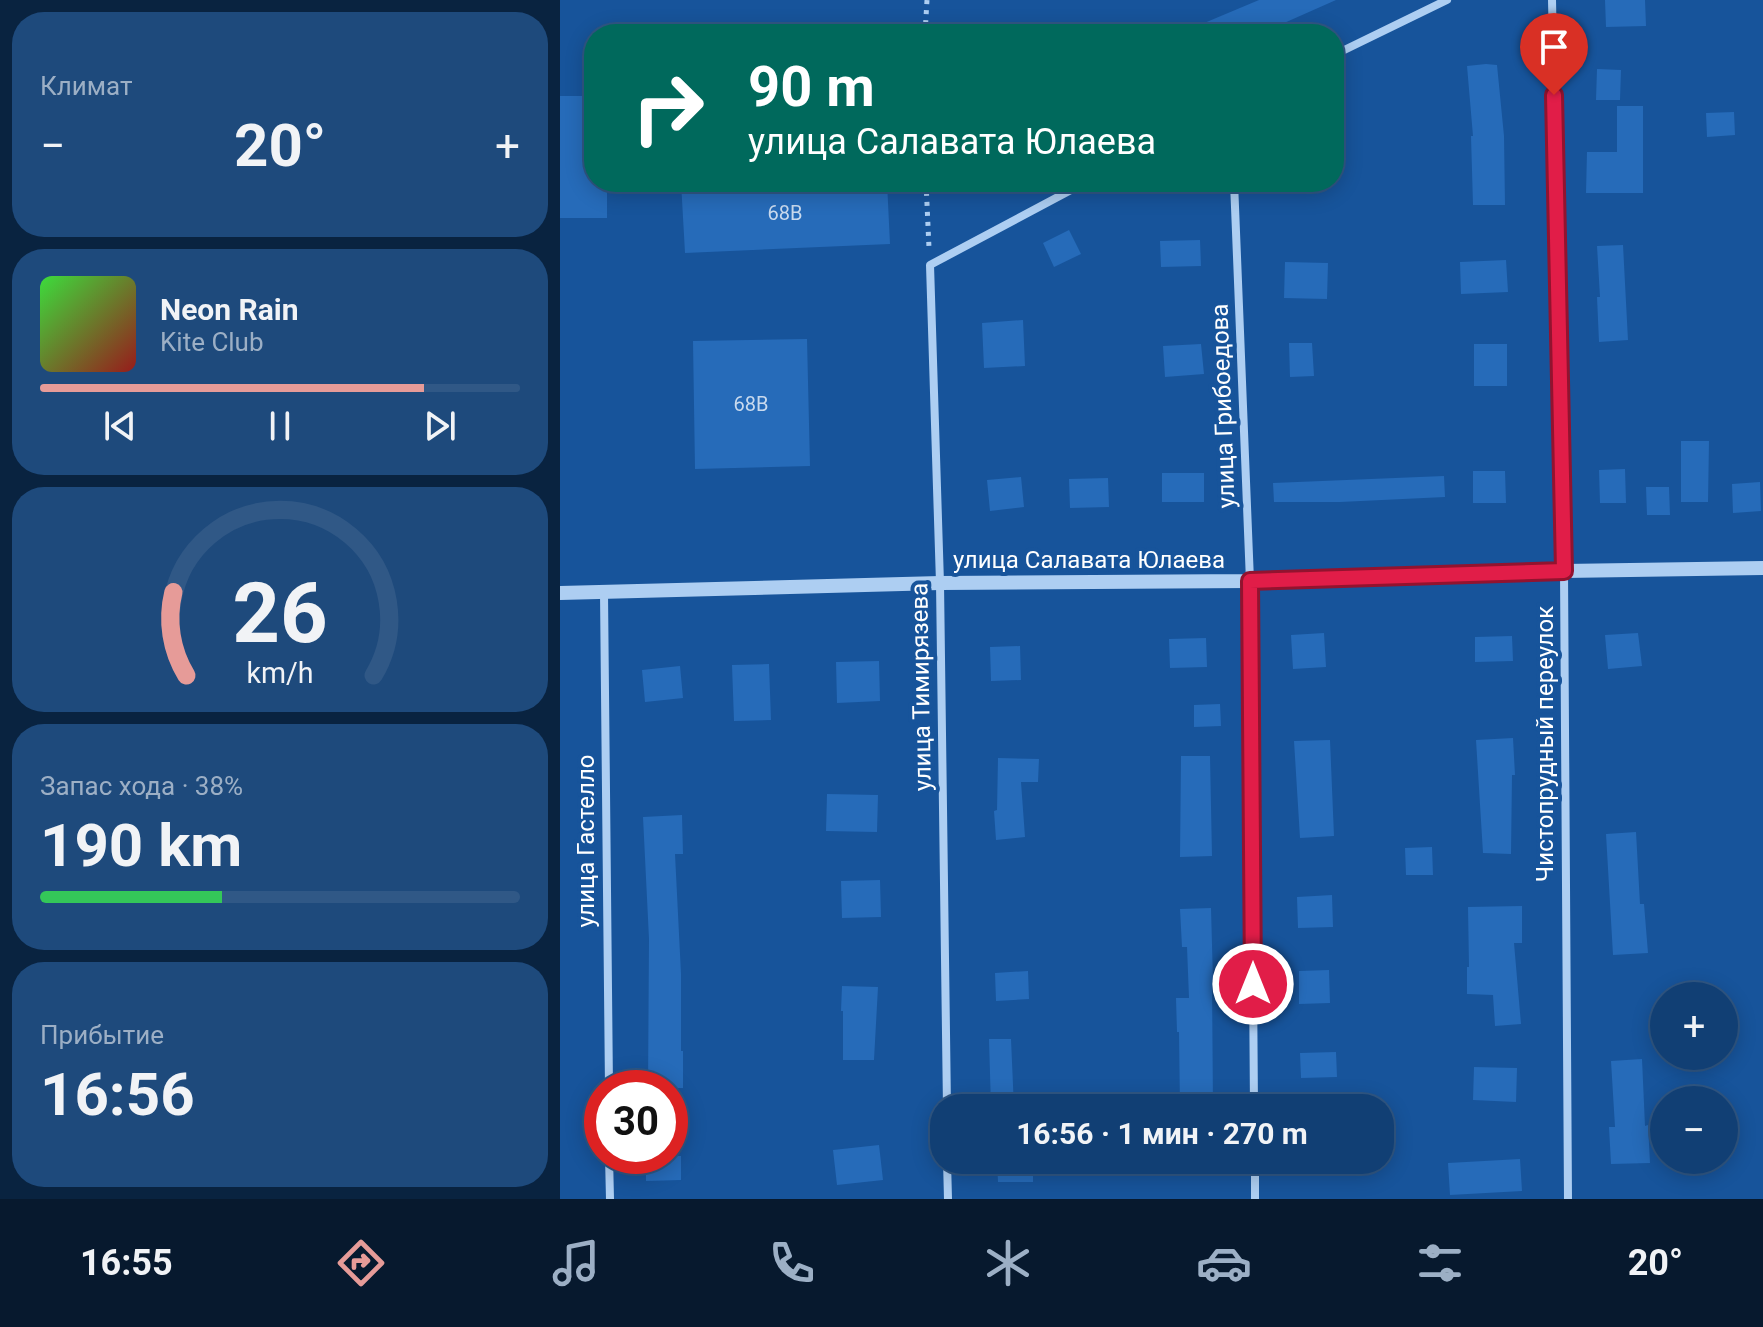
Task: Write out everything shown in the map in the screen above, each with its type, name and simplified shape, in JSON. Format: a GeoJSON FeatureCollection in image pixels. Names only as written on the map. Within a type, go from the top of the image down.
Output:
{"type":"FeatureCollection","features":[{"type":"Feature","properties":{"kind":"street"},"geometry":{"type":"LineString","coordinates":[[1344,50],[1447,0]]}},
{"type":"Feature","properties":{"kind":"street","name":"Чистопрудный переулок"},"geometry":{"type":"LineString","coordinates":[[1552,0],[1564,571],[1568,1199]]}},
{"type":"Feature","properties":{"kind":"street"},"geometry":{"type":"LineString","coordinates":[[930,265],[1067,192]]}},
{"type":"Feature","properties":{"kind":"street","name":"улица Грибоедова"},"geometry":{"type":"LineString","coordinates":[[1234,192],[1250,581],[1254,1094]]}},
{"type":"Feature","properties":{"kind":"street","name":"улица Тимирязева"},"geometry":{"type":"LineString","coordinates":[[930,265],[940,583],[947,1094]]}},
{"type":"Feature","properties":{"kind":"street","name":"улица Салавата Юлаева"},"geometry":{"type":"LineString","coordinates":[[560,593],[1763,568]]}},
{"type":"Feature","properties":{"kind":"street","name":"улица Гастелло"},"geometry":{"type":"LineString","coordinates":[[604,593],[609,1070]]}},
{"type":"Feature","properties":{"kind":"street"},"geometry":{"type":"LineString","coordinates":[[609,1174],[610,1199]]}},
{"type":"Feature","properties":{"kind":"street"},"geometry":{"type":"LineString","coordinates":[[947,1174],[948,1199]]}},
{"type":"Feature","properties":{"kind":"street"},"geometry":{"type":"LineString","coordinates":[[1255,1174],[1255,1199]]}},
{"type":"Feature","properties":{"kind":"path"},"geometry":{"type":"LineString","coordinates":[[926,24],[927,0]]}},
{"type":"Feature","properties":{"kind":"path"},"geometry":{"type":"LineString","coordinates":[[926,192],[930,265]]}},
{"type":"Feature","properties":{"kind":"building"},"geometry":{"type":"Polygon","coordinates":[[[1259,0],[1336,0],[1282,24],[1202,24],[1259,0]]]}},
{"type":"Feature","properties":{"kind":"building"},"geometry":{"type":"Polygon","coordinates":[[[1605,0],[1645,0],[1646,26],[1606,27],[1605,0]]]}},
{"type":"Feature","properties":{"kind":"building"},"geometry":{"type":"Polygon","coordinates":[[[1497,65],[1504,136],[1505,205],[1473,205],[1473,136],[1467,66],[1497,65]]]}},
{"type":"Feature","properties":{"kind":"building"},"geometry":{"type":"Polygon","coordinates":[[[1597,69],[1621,70],[1620,100],[1596,100],[1597,69]]]}},
{"type":"Feature","properties":{"kind":"building"},"geometry":{"type":"Polygon","coordinates":[[[560,96],[584,96],[584,192],[607,192],[607,218],[560,218],[560,96]]]}},
{"type":"Feature","properties":{"kind":"building"},"geometry":{"type":"Polygon","coordinates":[[[1617,106],[1643,106],[1643,193],[1586,193],[1587,152],[1617,152],[1617,106]]]}},
{"type":"Feature","properties":{"kind":"building"},"geometry":{"type":"Polygon","coordinates":[[[1734,112],[1735,135],[1707,137],[1706,113],[1734,112]]]}},
{"type":"Feature","properties":{"kind":"building"},"geometry":{"type":"Polygon","coordinates":[[[682,192],[887,192],[890,244],[685,253],[682,192]]]}},
{"type":"Feature","properties":{"kind":"building"},"geometry":{"type":"Polygon","coordinates":[[[1069,230],[1081,254],[1054,267],[1043,243],[1069,230]]]}},
{"type":"Feature","properties":{"kind":"building"},"geometry":{"type":"Polygon","coordinates":[[[1200,240],[1201,266],[1161,267],[1160,241],[1200,240]]]}},
{"type":"Feature","properties":{"kind":"building"},"geometry":{"type":"Polygon","coordinates":[[[1623,245],[1628,340],[1599,342],[1597,246],[1623,245]]]}},
{"type":"Feature","properties":{"kind":"building"},"geometry":{"type":"Polygon","coordinates":[[[1506,260],[1508,292],[1461,294],[1460,262],[1506,260]]]}},
{"type":"Feature","properties":{"kind":"building"},"geometry":{"type":"Polygon","coordinates":[[[1285,262],[1328,263],[1327,299],[1284,298],[1285,262]]]}},
{"type":"Feature","properties":{"kind":"building"},"geometry":{"type":"Polygon","coordinates":[[[1023,320],[1025,366],[984,368],[982,323],[1023,320]]]}},
{"type":"Feature","properties":{"kind":"building"},"geometry":{"type":"Polygon","coordinates":[[[807,339],[810,466],[695,469],[693,341],[807,339]]]}},
{"type":"Feature","properties":{"kind":"building"},"geometry":{"type":"Polygon","coordinates":[[[1289,343],[1312,343],[1314,376],[1290,377],[1289,343]]]}},
{"type":"Feature","properties":{"kind":"building"},"geometry":{"type":"Polygon","coordinates":[[[1201,344],[1204,374],[1165,377],[1163,346],[1201,344]]]}},
{"type":"Feature","properties":{"kind":"building"},"geometry":{"type":"Polygon","coordinates":[[[1474,344],[1507,344],[1507,386],[1474,386],[1474,344]]]}},
{"type":"Feature","properties":{"kind":"building"},"geometry":{"type":"Polygon","coordinates":[[[1681,441],[1709,441],[1708,502],[1681,502],[1681,441]]]}},
{"type":"Feature","properties":{"kind":"building"},"geometry":{"type":"Polygon","coordinates":[[[1625,469],[1626,503],[1600,503],[1599,470],[1625,469]]]}},
{"type":"Feature","properties":{"kind":"building"},"geometry":{"type":"Polygon","coordinates":[[[1473,471],[1505,471],[1506,503],[1473,503],[1473,471]]]}},
{"type":"Feature","properties":{"kind":"building"},"geometry":{"type":"Polygon","coordinates":[[[1162,473],[1204,473],[1204,502],[1162,502],[1162,473]]]}},
{"type":"Feature","properties":{"kind":"building"},"geometry":{"type":"Polygon","coordinates":[[[1444,476],[1445,497],[1274,502],[1273,483],[1444,476]]]}},
{"type":"Feature","properties":{"kind":"building"},"geometry":{"type":"Polygon","coordinates":[[[1021,477],[1024,507],[990,511],[987,480],[1021,477]]]}},
{"type":"Feature","properties":{"kind":"building"},"geometry":{"type":"Polygon","coordinates":[[[1108,478],[1109,507],[1070,508],[1069,479],[1108,478]]]}},
{"type":"Feature","properties":{"kind":"building"},"geometry":{"type":"Polygon","coordinates":[[[1760,482],[1761,511],[1733,513],[1732,484],[1760,482]]]}},
{"type":"Feature","properties":{"kind":"building"},"geometry":{"type":"Polygon","coordinates":[[[1646,487],[1669,487],[1670,515],[1647,515],[1646,487]]]}},
{"type":"Feature","properties":{"kind":"building"},"geometry":{"type":"Polygon","coordinates":[[[1324,633],[1326,667],[1293,669],[1291,635],[1324,633]]]}},
{"type":"Feature","properties":{"kind":"building"},"geometry":{"type":"Polygon","coordinates":[[[1638,633],[1642,666],[1608,669],[1605,635],[1638,633]]]}},
{"type":"Feature","properties":{"kind":"building"},"geometry":{"type":"Polygon","coordinates":[[[1512,636],[1513,661],[1475,662],[1475,637],[1512,636]]]}},
{"type":"Feature","properties":{"kind":"building"},"geometry":{"type":"Polygon","coordinates":[[[1206,638],[1207,667],[1170,668],[1169,639],[1206,638]]]}},
{"type":"Feature","properties":{"kind":"building"},"geometry":{"type":"Polygon","coordinates":[[[1020,646],[1021,680],[991,681],[990,647],[1020,646]]]}},
{"type":"Feature","properties":{"kind":"building"},"geometry":{"type":"Polygon","coordinates":[[[879,661],[880,701],[837,703],[836,662],[879,661]]]}},
{"type":"Feature","properties":{"kind":"building"},"geometry":{"type":"Polygon","coordinates":[[[769,664],[771,720],[734,721],[732,665],[769,664]]]}},
{"type":"Feature","properties":{"kind":"building"},"geometry":{"type":"Polygon","coordinates":[[[680,666],[683,698],[645,702],[642,670],[680,666]]]}},
{"type":"Feature","properties":{"kind":"building"},"geometry":{"type":"Polygon","coordinates":[[[1220,704],[1221,726],[1194,727],[1194,705],[1220,704]]]}},
{"type":"Feature","properties":{"kind":"building"},"geometry":{"type":"Polygon","coordinates":[[[1513,738],[1515,775],[1512,775],[1511,854],[1483,853],[1476,740],[1513,738]]]}},
{"type":"Feature","properties":{"kind":"building"},"geometry":{"type":"Polygon","coordinates":[[[1330,740],[1334,836],[1300,838],[1294,741],[1330,740]]]}},
{"type":"Feature","properties":{"kind":"building"},"geometry":{"type":"Polygon","coordinates":[[[1181,756],[1210,756],[1212,856],[1180,857],[1181,756]]]}},
{"type":"Feature","properties":{"kind":"building"},"geometry":{"type":"Polygon","coordinates":[[[998,758],[1039,759],[1038,782],[1021,782],[1025,837],[996,840],[994,811],[997,810],[998,758]]]}},
{"type":"Feature","properties":{"kind":"building"},"geometry":{"type":"Polygon","coordinates":[[[827,794],[878,795],[877,832],[826,831],[827,794]]]}},
{"type":"Feature","properties":{"kind":"building"},"geometry":{"type":"Polygon","coordinates":[[[682,815],[683,854],[675,854],[683,1070],[648,1070],[649,939],[643,817],[682,815]]]}},
{"type":"Feature","properties":{"kind":"building"},"geometry":{"type":"Polygon","coordinates":[[[1636,832],[1640,904],[1644,904],[1648,953],[1613,955],[1606,834],[1636,832]]]}},
{"type":"Feature","properties":{"kind":"building"},"geometry":{"type":"Polygon","coordinates":[[[1432,847],[1433,875],[1406,875],[1405,848],[1432,847]]]}},
{"type":"Feature","properties":{"kind":"building"},"geometry":{"type":"Polygon","coordinates":[[[880,880],[881,917],[842,918],[841,881],[880,880]]]}},
{"type":"Feature","properties":{"kind":"building"},"geometry":{"type":"Polygon","coordinates":[[[1332,895],[1333,927],[1298,928],[1297,897],[1332,895]]]}},
{"type":"Feature","properties":{"kind":"building"},"geometry":{"type":"Polygon","coordinates":[[[1522,906],[1522,943],[1514,943],[1521,1024],[1495,1026],[1493,995],[1467,994],[1468,907],[1522,906]]]}},
{"type":"Feature","properties":{"kind":"building"},"geometry":{"type":"Polygon","coordinates":[[[1211,908],[1213,1094],[1180,1094],[1176,998],[1189,998],[1187,947],[1182,947],[1180,909],[1211,908]]]}},
{"type":"Feature","properties":{"kind":"building"},"geometry":{"type":"Polygon","coordinates":[[[1329,970],[1330,1003],[1299,1004],[1299,971],[1329,970]]]}},
{"type":"Feature","properties":{"kind":"building"},"geometry":{"type":"Polygon","coordinates":[[[1028,971],[1029,999],[996,1001],[995,973],[1028,971]]]}},
{"type":"Feature","properties":{"kind":"building"},"geometry":{"type":"Polygon","coordinates":[[[842,986],[878,987],[874,1060],[843,1060],[842,986]]]}},
{"type":"Feature","properties":{"kind":"building"},"geometry":{"type":"Polygon","coordinates":[[[989,1039],[1011,1039],[1013,1094],[991,1094],[989,1039]]]}},
{"type":"Feature","properties":{"kind":"building"},"geometry":{"type":"Polygon","coordinates":[[[1336,1052],[1337,1077],[1301,1078],[1300,1053],[1336,1052]]]}},
{"type":"Feature","properties":{"kind":"building"},"geometry":{"type":"Polygon","coordinates":[[[1642,1059],[1650,1163],[1611,1164],[1609,1127],[1615,1127],[1611,1061],[1642,1059]]]}},
{"type":"Feature","properties":{"kind":"building"},"geometry":{"type":"Polygon","coordinates":[[[1474,1067],[1517,1068],[1516,1102],[1473,1100],[1474,1067]]]}},
{"type":"Feature","properties":{"kind":"building"},"geometry":{"type":"Polygon","coordinates":[[[879,1145],[883,1180],[837,1185],[833,1150],[879,1145]]]}},
{"type":"Feature","properties":{"kind":"building"},"geometry":{"type":"Polygon","coordinates":[[[1520,1159],[1522,1191],[1450,1195],[1448,1163],[1520,1159]]]}},
{"type":"Feature","properties":{"kind":"building"},"geometry":{"type":"Polygon","coordinates":[[[646,1174],[681,1174],[681,1180],[646,1181],[646,1174]]]}},
{"type":"Feature","properties":{"kind":"building"},"geometry":{"type":"Polygon","coordinates":[[[998,1174],[1033,1174],[1033,1182],[998,1182],[998,1174]]]}},
{"type":"Feature","properties":{"kind":"route"},"geometry":{"type":"LineString","coordinates":[[1253,984],[1250,581],[1564,571],[1554,95]]}}]}
